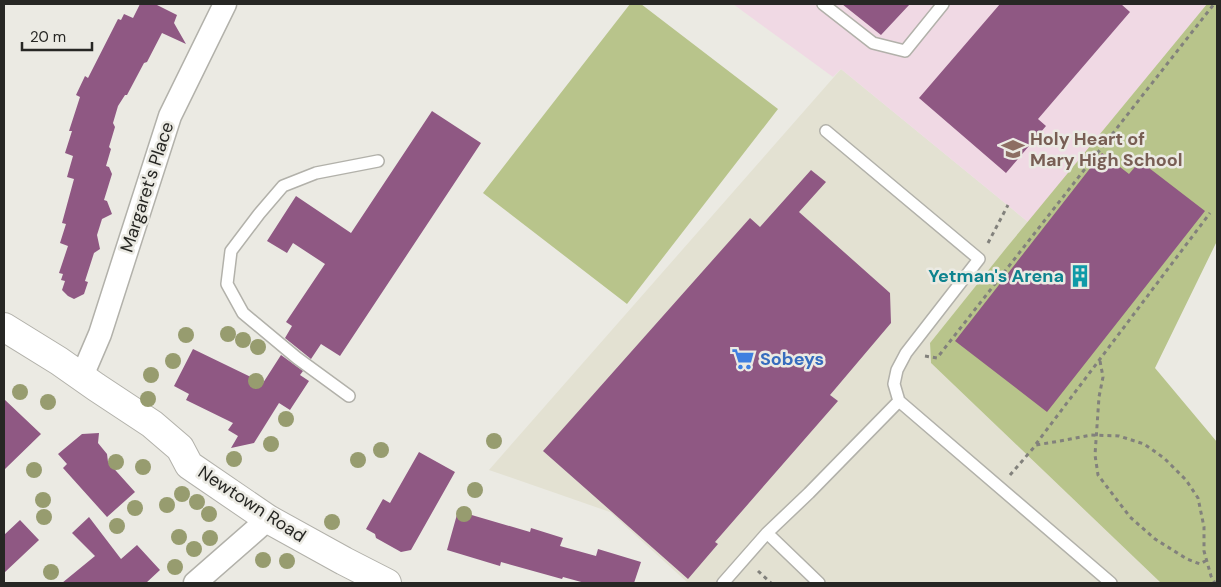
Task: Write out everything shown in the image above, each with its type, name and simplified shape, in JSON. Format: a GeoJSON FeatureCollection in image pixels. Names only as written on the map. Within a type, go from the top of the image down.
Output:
{"type":"FeatureCollection","features":[{"type":"Feature","properties":{"kind":"street","name":"Margaret's Place"},"geometry":{"type":"LineString","coordinates":[[82,376],[100,334],[170,116],[226,4]]}},
{"type":"Feature","properties":{"kind":"street","name":"Newtown Road"},"geometry":{"type":"LineString","coordinates":[[4,327],[82,376],[152,424],[180,448],[190,465],[268,519],[387,583]]}},
{"type":"Feature","properties":{"kind":"street"},"geometry":{"type":"LineString","coordinates":[[195,583],[268,519]]}},
{"type":"Feature","properties":{"kind":"lane"},"geometry":{"type":"LineString","coordinates":[[823,4],[873,43],[904,51],[943,4]]}},
{"type":"Feature","properties":{"kind":"lane"},"geometry":{"type":"LineString","coordinates":[[826,131],[979,259],[906,353],[897,370],[894,384],[900,401],[1112,583]]}},
{"type":"Feature","properties":{"kind":"lane"},"geometry":{"type":"LineString","coordinates":[[349,396],[298,358],[243,313],[227,284],[231,251],[284,186],[316,173],[378,161]]}},
{"type":"Feature","properties":{"kind":"lane"},"geometry":{"type":"LineString","coordinates":[[723,583],[767,533],[900,401]]}},
{"type":"Feature","properties":{"kind":"lane"},"geometry":{"type":"LineString","coordinates":[[767,533],[819,583]]}},
{"type":"Feature","properties":{"kind":"path"},"geometry":{"type":"LineString","coordinates":[[906,353],[937,358],[1214,4]]}},
{"type":"Feature","properties":{"kind":"path"},"geometry":{"type":"LineString","coordinates":[[979,259],[1008,205]]}},
{"type":"Feature","properties":{"kind":"path"},"geometry":{"type":"LineString","coordinates":[[1000,487],[1036,445],[1210,213]]}},
{"type":"Feature","properties":{"kind":"path"},"geometry":{"type":"LineString","coordinates":[[1100,360],[1103,377],[1099,397],[1095,455],[1098,475],[1130,517],[1155,539],[1200,564],[1207,560]]}},
{"type":"Feature","properties":{"kind":"path"},"geometry":{"type":"LineString","coordinates":[[1036,445],[1091,435],[1119,436],[1144,444],[1164,458],[1186,480],[1198,498],[1204,527],[1204,551],[1215,583]]}},
{"type":"Feature","properties":{"kind":"path"},"geometry":{"type":"LineString","coordinates":[[758,571],[771,583]]}},
{"type":"Feature","properties":{"kind":"shaded area","name":"Holy Heart of Mary High School"},"geometry":{"type":"Polygon","coordinates":[[[733,4],[1207,4],[1028,222],[841,69],[833,77],[733,4]]]}},
{"type":"Feature","properties":{"kind":"shaded area"},"geometry":{"type":"Polygon","coordinates":[[[841,69],[1028,222],[930,343],[931,363],[1161,583],[688,583],[610,512],[489,470],[841,69]]]}},
{"type":"Feature","properties":{"kind":"green space"},"geometry":{"type":"Polygon","coordinates":[[[630,4],[641,4],[778,109],[627,304],[483,193],[630,4]]]}},
{"type":"Feature","properties":{"kind":"green space"},"geometry":{"type":"Polygon","coordinates":[[[1207,4],[1217,4],[1217,241],[1155,368],[1217,442],[1217,583],[1161,583],[931,363],[930,343],[1207,4]]]}},
{"type":"Feature","properties":{"kind":"building"},"geometry":{"type":"Polygon","coordinates":[[[140,4],[155,4],[177,15],[174,23],[186,44],[162,33],[147,62],[144,63],[127,95],[125,95],[118,106],[113,123],[115,127],[109,147],[111,149],[106,166],[109,167],[112,174],[104,200],[107,201],[112,214],[102,219],[97,235],[100,249],[94,253],[85,281],[88,282],[84,294],[74,299],[62,290],[65,281],[61,280],[63,274],[59,273],[68,246],[60,243],[66,224],[62,223],[74,179],[67,177],[73,156],[65,153],[72,131],[69,131],[80,97],[76,95],[85,76],[88,78],[118,19],[121,20],[124,14],[133,18],[140,4]]]}},
{"type":"Feature","properties":{"kind":"building"},"geometry":{"type":"Polygon","coordinates":[[[842,4],[910,4],[881,35],[842,4]]]}},
{"type":"Feature","properties":{"kind":"building"},"geometry":{"type":"Polygon","coordinates":[[[1000,4],[1121,4],[1130,12],[1038,119],[1046,126],[1006,173],[919,98],[1000,4]]]}},
{"type":"Feature","properties":{"kind":"building"},"geometry":{"type":"Polygon","coordinates":[[[432,111],[481,143],[340,356],[321,344],[311,359],[285,338],[292,326],[286,322],[325,264],[293,243],[287,253],[267,241],[296,196],[351,233],[432,111]]]}},
{"type":"Feature","properties":{"kind":"building","name":"Yetman's Arena"},"geometry":{"type":"Polygon","coordinates":[[[1102,153],[1129,174],[1140,161],[1205,211],[1047,412],[955,341],[1102,153]]]}},
{"type":"Feature","properties":{"kind":"building","name":"Sobeys"},"geometry":{"type":"Polygon","coordinates":[[[811,170],[826,182],[799,212],[890,293],[891,323],[830,395],[838,401],[715,542],[718,544],[688,579],[543,451],[750,218],[760,227],[811,170]]]}},
{"type":"Feature","properties":{"kind":"building"},"geometry":{"type":"Polygon","coordinates":[[[193,349],[263,383],[281,355],[303,371],[300,375],[309,381],[290,410],[279,403],[254,443],[231,448],[238,436],[228,430],[233,423],[186,400],[189,394],[174,386],[193,349]]]}},
{"type":"Feature","properties":{"kind":"building"},"geometry":{"type":"Polygon","coordinates":[[[4,399],[41,434],[4,470],[4,399]]]}},
{"type":"Feature","properties":{"kind":"building"},"geometry":{"type":"Polygon","coordinates":[[[99,433],[98,443],[107,454],[108,462],[135,492],[107,517],[63,468],[67,464],[58,454],[82,434],[99,433]]]}},
{"type":"Feature","properties":{"kind":"building"},"geometry":{"type":"Polygon","coordinates":[[[419,452],[455,472],[411,550],[401,552],[376,538],[375,534],[366,529],[383,499],[390,503],[419,452]]]}},
{"type":"Feature","properties":{"kind":"building"},"geometry":{"type":"Polygon","coordinates":[[[458,511],[530,532],[531,528],[563,538],[560,546],[596,556],[598,549],[641,562],[634,583],[585,583],[563,577],[562,579],[501,562],[500,566],[447,550],[458,511]]]}},
{"type":"Feature","properties":{"kind":"building"},"geometry":{"type":"Polygon","coordinates":[[[89,517],[121,559],[137,545],[160,570],[146,583],[62,583],[95,556],[72,533],[89,517]]]}},
{"type":"Feature","properties":{"kind":"building"},"geometry":{"type":"Polygon","coordinates":[[[20,520],[39,540],[4,573],[4,535],[20,520]]]}},
{"type":"Feature","properties":{"kind":"place","name":"Holy Heart of Mary High School"},"geometry":{"type":"Point","coordinates":[1013,149]}},
{"type":"Feature","properties":{"kind":"place","name":"Yetman's Arena"},"geometry":{"type":"Point","coordinates":[1080,276]}},
{"type":"Feature","properties":{"kind":"place","name":"Sobeys"},"geometry":{"type":"Point","coordinates":[743,359]}}]}
